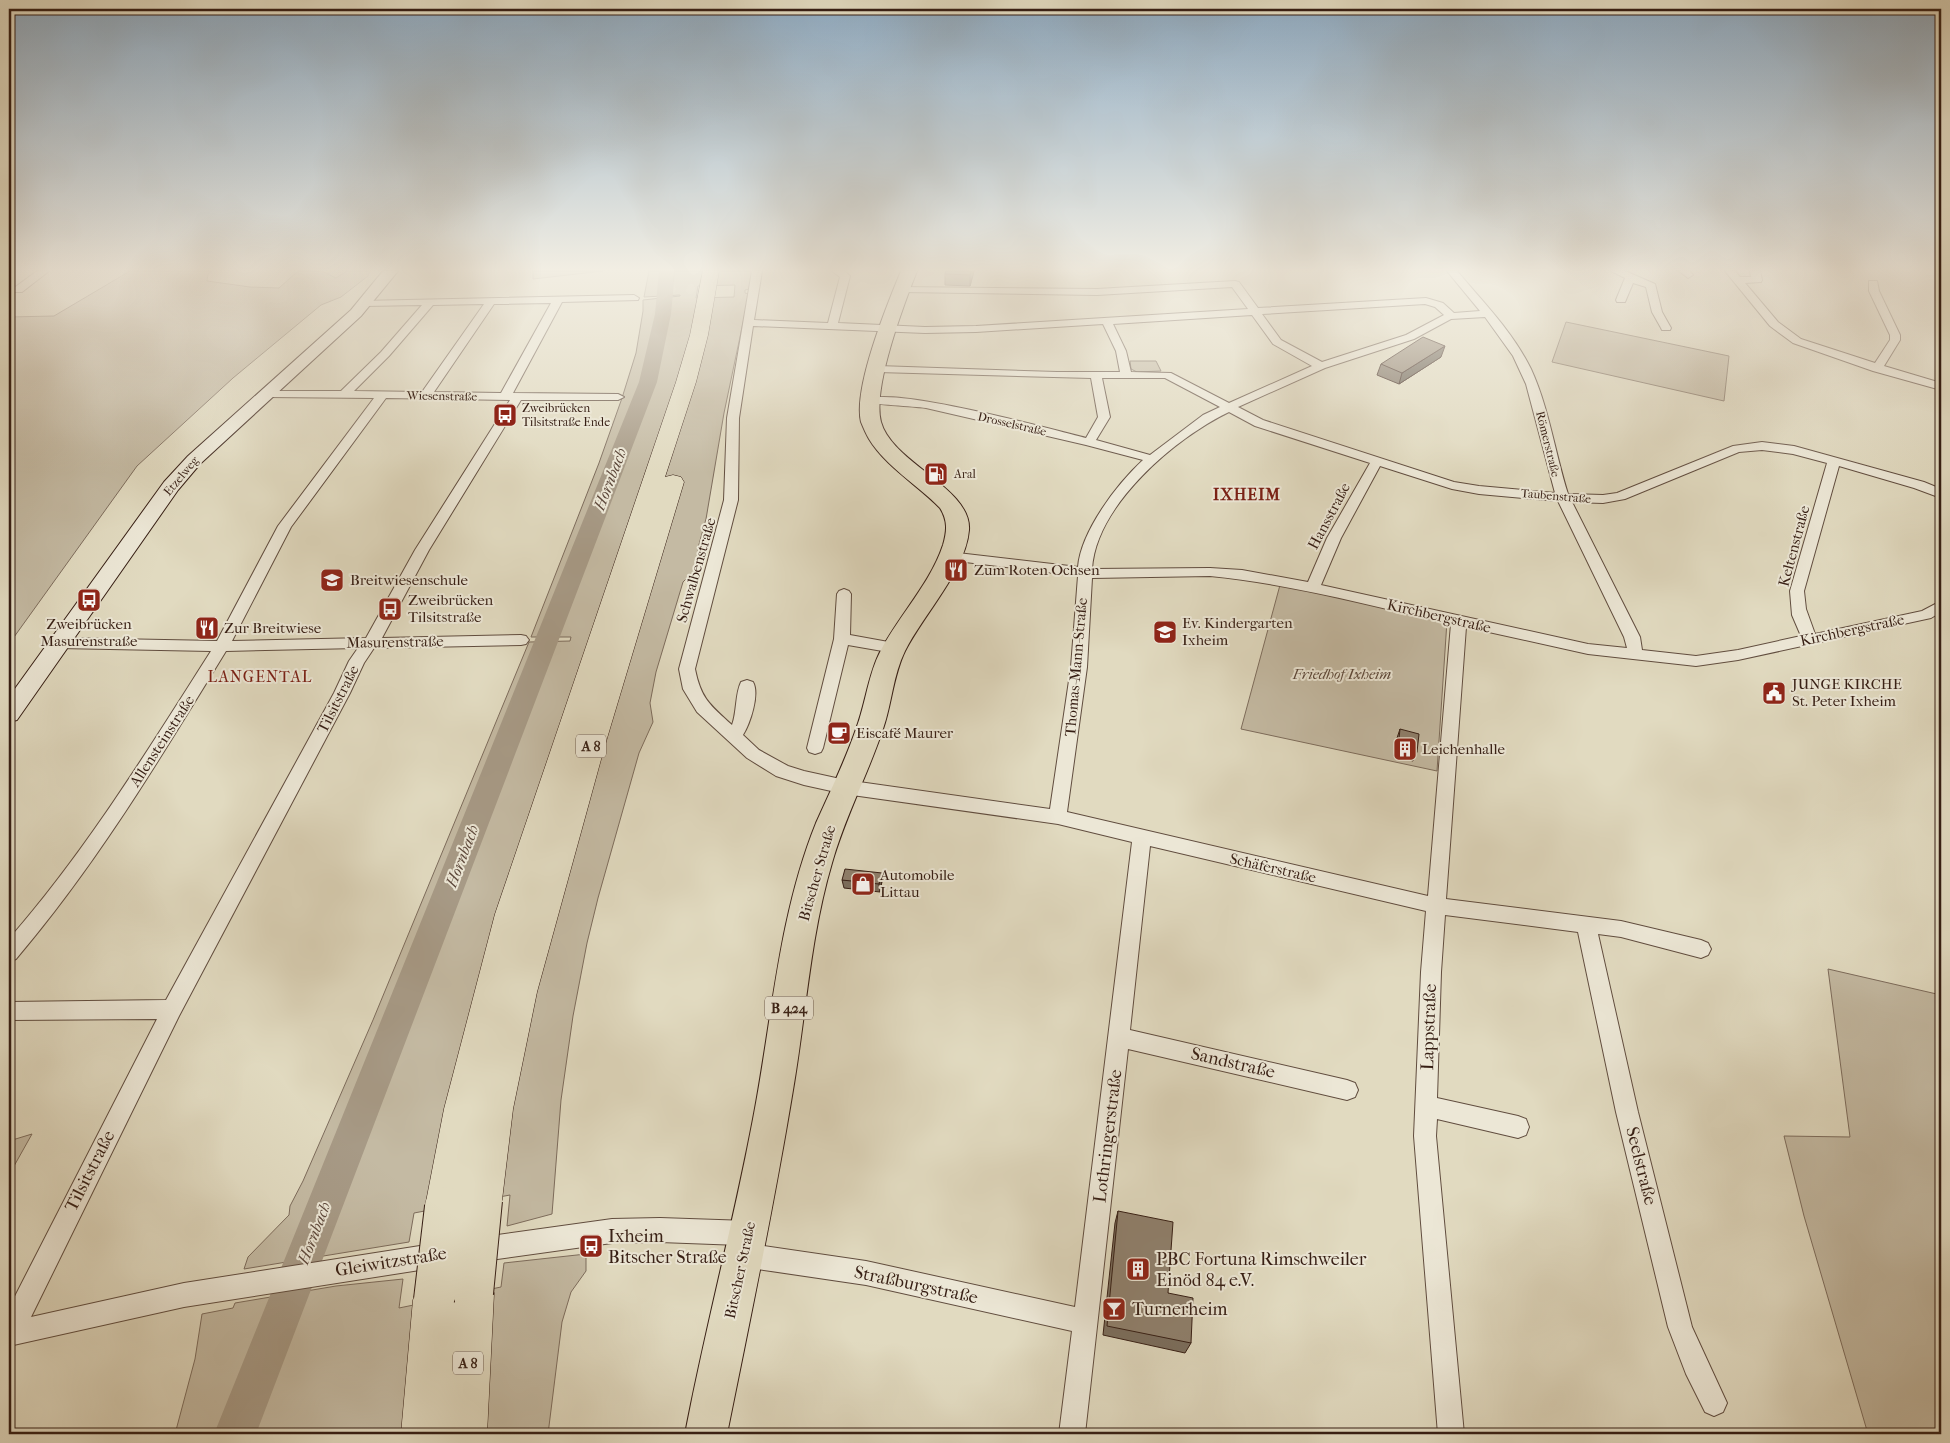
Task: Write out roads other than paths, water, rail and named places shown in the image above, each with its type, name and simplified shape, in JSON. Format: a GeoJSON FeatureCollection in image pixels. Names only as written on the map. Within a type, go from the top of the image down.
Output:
{"type":"FeatureCollection","features":[{"type":"Feature","properties":{"kind":"highway","name":"A 8"},"geometry":{"type":"LineString","coordinates":[[422,1434],[453,1296],[464,1203],[464,1100],[511,914],[700,338]]}},
{"type":"Feature","properties":{"kind":"highway","name":"A 8"},"geometry":{"type":"LineString","coordinates":[[453,1296],[465,1434]]}},
{"type":"Feature","properties":{"kind":"main road","name":"B 424"},"geometry":{"type":"LineString","coordinates":[[878,369],[885,338]]}},
{"type":"Feature","properties":{"kind":"main road","name":"Bitscher Straße"},"geometry":{"type":"LineString","coordinates":[[706,1434],[746,1244],[778,1078],[797,952],[807,900],[822,848],[872,723],[882,675],[894,648],[936,584],[958,532],[958,517],[947,501],[899,462],[879,442],[870,420],[871,401],[878,369]]}},
{"type":"Feature","properties":{"kind":"street","name":"Etzelweg"},"geometry":{"type":"LineString","coordinates":[[9,714],[171,486],[203,450],[327,338]]}},
{"type":"Feature","properties":{"kind":"street"},"geometry":{"type":"LineString","coordinates":[[345,394],[399,338]]}},
{"type":"Feature","properties":{"kind":"street"},"geometry":{"type":"LineString","coordinates":[[425,396],[466,338]]}},
{"type":"Feature","properties":{"kind":"street","name":"Tilsitstraße"},"geometry":{"type":"LineString","coordinates":[[9,1334],[172,1009],[329,718],[357,661],[378,632],[422,550],[511,396],[539,338]]}},
{"type":"Feature","properties":{"kind":"street","name":"Schwalbenstraße"},"geometry":{"type":"LineString","coordinates":[[746,338],[733,418],[731,500],[689,656],[688,678],[696,699],[703,708],[753,754],[782,771],[845,787]]}},
{"type":"Feature","properties":{"kind":"street"},"geometry":{"type":"LineString","coordinates":[[1115,338],[1121,352],[1126,375]]}},
{"type":"Feature","properties":{"kind":"street"},"geometry":{"type":"LineString","coordinates":[[1275,338],[1277,342],[1321,366]]}},
{"type":"Feature","properties":{"kind":"street","name":"Thomas-Mann-Straße"},"geometry":{"type":"LineString","coordinates":[[1058,817],[1079,667],[1084,572],[1089,541],[1130,479],[1152,459],[1190,430],[1228,408],[1321,366],[1405,338]]}},
{"type":"Feature","properties":{"kind":"street","name":"Römerstraße"},"geometry":{"type":"LineString","coordinates":[[1505,338],[1528,377],[1536,397],[1556,477],[1563,497],[1632,638],[1635,648],[1634,655]]}},
{"type":"Feature","properties":{"kind":"street"},"geometry":{"type":"LineString","coordinates":[[1795,338],[1825,352],[1941,387]]}},
{"type":"Feature","properties":{"kind":"street"},"geometry":{"type":"LineString","coordinates":[[1877,369],[1895,338]]}},
{"type":"Feature","properties":{"kind":"street","name":"Taubenstraße"},"geometry":{"type":"LineString","coordinates":[[878,369],[1096,375],[1157,374],[1174,377],[1228,408],[1259,423],[1465,488],[1595,499],[1620,496],[1719,455],[1750,446],[1785,448],[1919,485],[1941,494]]}},
{"type":"Feature","properties":{"kind":"street"},"geometry":{"type":"LineString","coordinates":[[1089,442],[1104,417],[1096,375]]}},
{"type":"Feature","properties":{"kind":"street","name":"Wiesenstraße"},"geometry":{"type":"LineString","coordinates":[[267,394],[618,397]]}},
{"type":"Feature","properties":{"kind":"street","name":"Allensteinstraße"},"geometry":{"type":"LineString","coordinates":[[9,953],[41,916],[95,843],[222,646],[285,526],[383,395]]}},
{"type":"Feature","properties":{"kind":"street","name":"Drosselstraße"},"geometry":{"type":"LineString","coordinates":[[871,401],[908,401],[926,404],[1089,442],[1152,459]]}},
{"type":"Feature","properties":{"kind":"street","name":"Hansstraße"},"geometry":{"type":"LineString","coordinates":[[1313,588],[1341,524],[1376,460]]}},
{"type":"Feature","properties":{"kind":"street","name":"Keltenstraße"},"geometry":{"type":"LineString","coordinates":[[1810,639],[1802,625],[1797,601],[1797,590],[1834,461]]}},
{"type":"Feature","properties":{"kind":"street","name":"Kirchbergstraße"},"geometry":{"type":"LineString","coordinates":[[949,556],[1084,572],[1226,573],[1313,588],[1588,649],[1696,660],[1719,659],[1926,614]]}},
{"type":"Feature","properties":{"kind":"street"},"geometry":{"type":"LineString","coordinates":[[815,748],[842,639],[844,594]]}},
{"type":"Feature","properties":{"kind":"street"},"geometry":{"type":"LineString","coordinates":[[1926,614],[1941,606]]}},
{"type":"Feature","properties":{"kind":"street","name":"Lappstraße"},"geometry":{"type":"LineString","coordinates":[[1451,1434],[1425,1136],[1431,972],[1459,620]]}},
{"type":"Feature","properties":{"kind":"street"},"geometry":{"type":"LineString","coordinates":[[842,639],[894,648]]}},
{"type":"Feature","properties":{"kind":"street","name":"Masurenstraße"},"geometry":{"type":"LineString","coordinates":[[59,643],[222,646],[521,640]]}},
{"type":"Feature","properties":{"kind":"street"},"geometry":{"type":"LineString","coordinates":[[733,737],[739,730],[743,720],[747,686]]}},
{"type":"Feature","properties":{"kind":"street","name":"Schäferstraße"},"geometry":{"type":"LineString","coordinates":[[845,787],[1058,817],[1437,906],[1586,924],[1645,934],[1701,949]]}},
{"type":"Feature","properties":{"kind":"street","name":"Lothringerstraße"},"geometry":{"type":"LineString","coordinates":[[1072,1434],[1142,837]]}},
{"type":"Feature","properties":{"kind":"street","name":"Seelstraße"},"geometry":{"type":"LineString","coordinates":[[1586,924],[1627,1112],[1680,1328],[1695,1365],[1714,1403]]}},
{"type":"Feature","properties":{"kind":"street"},"geometry":{"type":"LineString","coordinates":[[9,1012],[172,1009]]}},
{"type":"Feature","properties":{"kind":"street","name":"Sandstraße"},"geometry":{"type":"LineString","coordinates":[[1119,1037],[1348,1090]]}},
{"type":"Feature","properties":{"kind":"street"},"geometry":{"type":"LineString","coordinates":[[1426,1106],[1518,1126]]}},
{"type":"Feature","properties":{"kind":"street","name":"Gleiwitzstraße"},"geometry":{"type":"LineString","coordinates":[[9,1334],[184,1295],[550,1238],[612,1231],[660,1230],[746,1244]]}},
{"type":"Feature","properties":{"kind":"street","name":"Straßburgstraße"},"geometry":{"type":"LineString","coordinates":[[746,1244],[866,1274],[1086,1322]]}},
{"type":"Feature","properties":{"kind":"waterway","name":"Hornbach"},"geometry":{"type":"LineString","coordinates":[[235,1434],[648,382],[658,338]]}},
{"type":"Feature","properties":{"kind":"place","name":"Zweibrücken Tilsitstraße Ende"},"geometry":{"type":"Point","coordinates":[505,415]}},
{"type":"Feature","properties":{"kind":"place","name":"Aral"},"geometry":{"type":"Point","coordinates":[936,474]}},
{"type":"Feature","properties":{"kind":"place","name":"Zum Roten Ochsen"},"geometry":{"type":"Point","coordinates":[956,570]}},
{"type":"Feature","properties":{"kind":"place","name":"Breitwiesenschule"},"geometry":{"type":"Point","coordinates":[332,580]}},
{"type":"Feature","properties":{"kind":"place","name":"Zweibrücken Masurenstraße"},"geometry":{"type":"Point","coordinates":[89,600]}},
{"type":"Feature","properties":{"kind":"place","name":"Zweibrücken Tilsitstraße"},"geometry":{"type":"Point","coordinates":[390,609]}},
{"type":"Feature","properties":{"kind":"place","name":"Zur Breitwiese"},"geometry":{"type":"Point","coordinates":[207,628]}},
{"type":"Feature","properties":{"kind":"place","name":"Ev. Kindergarten Ixheim"},"geometry":{"type":"Point","coordinates":[1165,632]}},
{"type":"Feature","properties":{"kind":"place","name":"JUNGE KIRCHE St. Peter Ixheim"},"geometry":{"type":"Point","coordinates":[1774,693]}},
{"type":"Feature","properties":{"kind":"place","name":"Eiscafé Maurer"},"geometry":{"type":"Point","coordinates":[839,733]}},
{"type":"Feature","properties":{"kind":"place","name":"Leichenhalle"},"geometry":{"type":"Point","coordinates":[1405,749]}},
{"type":"Feature","properties":{"kind":"place","name":"Automobile Littau"},"geometry":{"type":"Point","coordinates":[863,884]}},
{"type":"Feature","properties":{"kind":"place","name":"Ixheim Bitscher Straße"},"geometry":{"type":"Point","coordinates":[591,1246]}},
{"type":"Feature","properties":{"kind":"place","name":"PBC Fortuna Rimschweiler Einöd 84 e.V."},"geometry":{"type":"Point","coordinates":[1138,1269]}},
{"type":"Feature","properties":{"kind":"place","name":"Turnerheim"},"geometry":{"type":"Point","coordinates":[1114,1309]}},
{"type":"Feature","properties":{"kind":"district","name":"IXHEIM"},"geometry":{"type":"Point","coordinates":[1247,494]}},
{"type":"Feature","properties":{"kind":"district","name":"LANGENTAL"},"geometry":{"type":"Point","coordinates":[260,676]}},
{"type":"Feature","properties":{"kind":"park label","name":"Friedhof Ixheim"},"geometry":{"type":"Point","coordinates":[1342,674]}}]}
